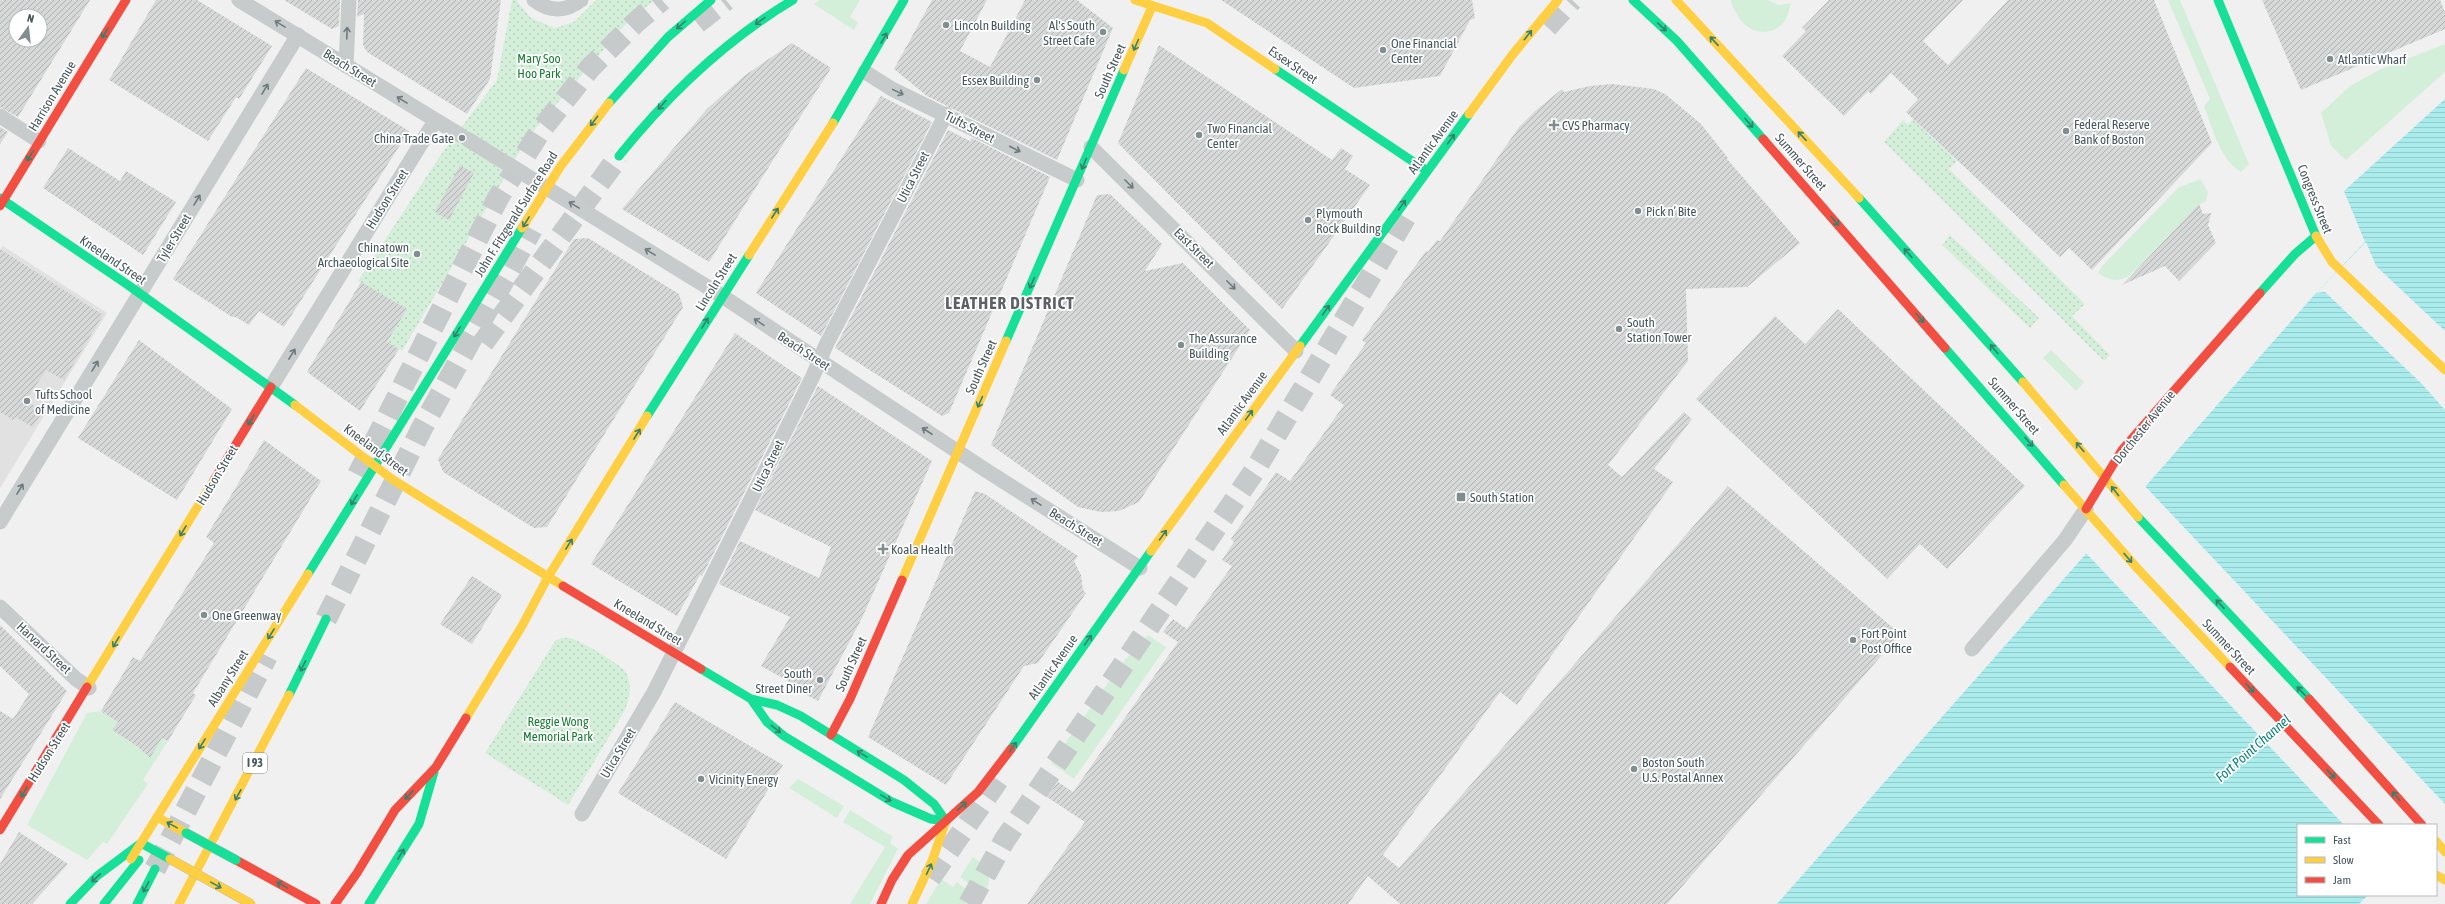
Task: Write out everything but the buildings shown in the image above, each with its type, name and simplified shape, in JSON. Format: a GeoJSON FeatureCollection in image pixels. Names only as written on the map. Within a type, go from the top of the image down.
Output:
{"type":"FeatureCollection","features":[{"type":"Feature","properties":{"kind":"main road","name":"Harrison Avenue"},"geometry":{"type":"LineString","coordinates":[[1,202],[126,0]]}},
{"type":"Feature","properties":{"kind":"main road","name":"John F. Fitzgerald Surface Road"},"geometry":{"type":"LineString","coordinates":[[374,466],[546,188],[593,122],[633,73],[672,34],[711,0]]}},
{"type":"Feature","properties":{"kind":"main road"},"geometry":{"type":"LineString","coordinates":[[619,156],[680,86],[715,54],[793,0]]}},
{"type":"Feature","properties":{"kind":"main road","name":"Lincoln Street"},"geometry":{"type":"LineString","coordinates":[[436,766],[522,626],[548,577],[722,296],[865,72],[904,0]]}},
{"type":"Feature","properties":{"kind":"main road","name":"Essex Street"},"geometry":{"type":"LineString","coordinates":[[1135,0],[1151,9],[1188,15],[1207,23],[1427,171]]}},
{"type":"Feature","properties":{"kind":"main road","name":"Atlantic Avenue"},"geometry":{"type":"LineString","coordinates":[[881,904],[892,880],[908,855],[978,792],[996,770],[1296,350],[1513,54],[1558,0]]}},
{"type":"Feature","properties":{"kind":"main road","name":"Summer Street"},"geometry":{"type":"LineString","coordinates":[[1633,0],[1677,41],[2142,574],[2378,824]]}},
{"type":"Feature","properties":{"kind":"main road","name":"Summer Street"},"geometry":{"type":"LineString","coordinates":[[1676,0],[1938,286],[2125,504],[2328,720],[2421,824]]}},
{"type":"Feature","properties":{"kind":"main road","name":"Congress Street"},"geometry":{"type":"LineString","coordinates":[[2218,0],[2316,236],[2326,254],[2339,269],[2445,370]]}},
{"type":"Feature","properties":{"kind":"main road","name":"South Street"},"geometry":{"type":"LineString","coordinates":[[831,735],[850,699],[1151,9]]}},
{"type":"Feature","properties":{"kind":"main road","name":"Kneeland Street"},"geometry":{"type":"LineString","coordinates":[[1,202],[140,294],[271,387],[374,466],[548,577],[751,699],[785,708],[831,735],[914,787],[934,804],[946,821]]}},
{"type":"Feature","properties":{"kind":"main road","name":"Dorchester Avenue"},"geometry":{"type":"LineString","coordinates":[[2086,509],[2122,450],[2295,254],[2316,236]]}},
{"type":"Feature","properties":{"kind":"main road","name":"Hudson Street"},"geometry":{"type":"LineString","coordinates":[[0,830],[89,688],[271,387]]}},
{"type":"Feature","properties":{"kind":"main road","name":"Albany Street"},"geometry":{"type":"LineString","coordinates":[[141,843],[374,466]]}},
{"type":"Feature","properties":{"kind":"main road","name":"I 93"},"geometry":{"type":"LineString","coordinates":[[179,904],[264,746],[326,619]]}},
{"type":"Feature","properties":{"kind":"main road","name":"Kneeland Street"},"geometry":{"type":"LineString","coordinates":[[751,699],[767,722],[784,736],[892,802],[931,819],[946,821]]}},
{"type":"Feature","properties":{"kind":"main road"},"geometry":{"type":"LineString","coordinates":[[335,904],[357,873],[396,810],[436,766]]}},
{"type":"Feature","properties":{"kind":"main road"},"geometry":{"type":"LineString","coordinates":[[370,904],[419,824],[436,766]]}},
{"type":"Feature","properties":{"kind":"main road"},"geometry":{"type":"LineString","coordinates":[[157,817],[316,904]]}},
{"type":"Feature","properties":{"kind":"main road"},"geometry":{"type":"LineString","coordinates":[[912,904],[932,861],[946,821]]}},
{"type":"Feature","properties":{"kind":"main road"},"geometry":{"type":"LineString","coordinates":[[2437,842],[2445,852]]}},
{"type":"Feature","properties":{"kind":"main road"},"geometry":{"type":"LineString","coordinates":[[103,904],[141,843],[251,904]]}},
{"type":"Feature","properties":{"kind":"main road"},"geometry":{"type":"LineString","coordinates":[[70,904],[97,876],[132,858]]}},
{"type":"Feature","properties":{"kind":"main road"},"geometry":{"type":"LineString","coordinates":[[137,904],[155,870]]}},
{"type":"Feature","properties":{"kind":"street","name":"Beach Street"},"geometry":{"type":"LineString","coordinates":[[239,0],[722,296],[819,361],[1140,568]]}},
{"type":"Feature","properties":{"kind":"street"},"geometry":{"type":"LineString","coordinates":[[346,66],[349,0]]}},
{"type":"Feature","properties":{"kind":"street"},"geometry":{"type":"LineString","coordinates":[[534,0],[553,9],[570,8],[581,0]]}},
{"type":"Feature","properties":{"kind":"street","name":"Tyler Street"},"geometry":{"type":"LineString","coordinates":[[0,522],[298,35]]}},
{"type":"Feature","properties":{"kind":"street","name":"Tufts Street"},"geometry":{"type":"LineString","coordinates":[[865,72],[892,89],[946,114],[1077,180]]}},
{"type":"Feature","properties":{"kind":"street","name":"Utica Street"},"geometry":{"type":"LineString","coordinates":[[582,814],[647,705],[819,361],[946,114]]}},
{"type":"Feature","properties":{"kind":"street"},"geometry":{"type":"LineString","coordinates":[[0,116],[39,142]]}},
{"type":"Feature","properties":{"kind":"street","name":"Hudson Street"},"geometry":{"type":"LineString","coordinates":[[271,387],[435,120]]}},
{"type":"Feature","properties":{"kind":"street","name":"East Street"},"geometry":{"type":"LineString","coordinates":[[1091,147],[1296,350]]}},
{"type":"Feature","properties":{"kind":"street","name":"Dorchester Avenue"},"geometry":{"type":"LineString","coordinates":[[1972,649],[2065,540],[2086,509]]}},
{"type":"Feature","properties":{"kind":"street","name":"Harvard Street"},"geometry":{"type":"LineString","coordinates":[[0,607],[76,678],[89,688]]}},
{"type":"Feature","properties":{"kind":"shaded area","name":"Tufts School of Medicine"},"geometry":{"type":"Polygon","coordinates":[[[3,246],[107,313],[0,488],[0,250],[3,246]]]}},
{"type":"Feature","properties":{"kind":"green space","name":"Mary Soo Hoo Park"},"geometry":{"type":"Polygon","coordinates":[[[512,0],[516,0],[531,18],[555,28],[574,22],[596,0],[654,0],[623,27],[529,136],[402,351],[387,342],[407,309],[358,281],[440,156],[497,80],[512,0]]]}},
{"type":"Feature","properties":{"kind":"green space"},"geometry":{"type":"Polygon","coordinates":[[[820,0],[860,0],[850,17],[858,22],[854,30],[814,4],[820,0]]]}},
{"type":"Feature","properties":{"kind":"green space"},"geometry":{"type":"Polygon","coordinates":[[[1731,0],[1768,0],[1779,5],[1791,3],[1783,23],[1771,31],[1764,32],[1751,29],[1746,25],[1734,9],[1731,0]]]}},
{"type":"Feature","properties":{"kind":"green space"},"geometry":{"type":"Polygon","coordinates":[[[2168,0],[2180,0],[2249,164],[2241,172],[2227,159],[2214,134],[2204,106],[2210,99],[2168,0]]]}},
{"type":"Feature","properties":{"kind":"green space"},"geometry":{"type":"Polygon","coordinates":[[[2445,44],[2445,72],[2346,160],[2331,146],[2321,113],[2350,86],[2379,70],[2445,44]]]}},
{"type":"Feature","properties":{"kind":"green space"},"geometry":{"type":"Polygon","coordinates":[[[1913,119],[1957,161],[1949,169],[2085,304],[2072,316],[2110,355],[2104,361],[1884,142],[1903,120],[1908,125],[1913,119]]]}},
{"type":"Feature","properties":{"kind":"green space"},"geometry":{"type":"Polygon","coordinates":[[[2200,179],[2208,192],[2206,201],[2199,205],[2131,274],[2123,279],[2114,280],[2106,278],[2098,273],[2102,266],[2178,188],[2200,179]]]}},
{"type":"Feature","properties":{"kind":"green space"},"geometry":{"type":"Polygon","coordinates":[[[1950,235],[2039,318],[2030,328],[1942,245],[1950,235]]]}},
{"type":"Feature","properties":{"kind":"green space"},"geometry":{"type":"Polygon","coordinates":[[[2051,350],[2084,382],[2076,391],[2043,358],[2051,350]]]}},
{"type":"Feature","properties":{"kind":"green space"},"geometry":{"type":"Polygon","coordinates":[[[1148,635],[1166,647],[1074,779],[1051,763],[1122,663],[1148,635]]]}},
{"type":"Feature","properties":{"kind":"green space","name":"Reggie Wong Memorial Park"},"geometry":{"type":"Polygon","coordinates":[[[561,638],[570,638],[578,641],[617,664],[626,673],[630,687],[629,698],[624,712],[568,805],[485,753],[555,641],[561,638]]]}},
{"type":"Feature","properties":{"kind":"green space"},"geometry":{"type":"Polygon","coordinates":[[[101,711],[118,722],[112,730],[137,746],[162,738],[168,741],[143,780],[148,784],[107,844],[103,842],[87,860],[27,825],[87,713],[101,711]]]}},
{"type":"Feature","properties":{"kind":"green space"},"geometry":{"type":"Polygon","coordinates":[[[798,779],[844,806],[837,818],[789,788],[798,779]]]}},
{"type":"Feature","properties":{"kind":"green space"},"geometry":{"type":"Polygon","coordinates":[[[850,810],[893,837],[890,843],[898,849],[870,904],[850,904],[885,847],[843,822],[850,810]]]}},
{"type":"Feature","properties":{"kind":"green space"},"geometry":{"type":"Polygon","coordinates":[[[973,857],[982,864],[988,873],[989,883],[984,894],[960,877],[973,857]]]}},
{"type":"Feature","properties":{"kind":"green space"},"geometry":{"type":"Polygon","coordinates":[[[941,879],[953,887],[957,882],[979,899],[975,904],[926,904],[941,879]]]}},
{"type":"Feature","properties":{"kind":"water","name":"Fort Point Channel"},"geometry":{"type":"Polygon","coordinates":[[[2445,99],[2445,820],[2437,824],[2297,824],[2297,896],[2367,896],[2359,904],[1777,904],[2316,293],[2365,242],[2344,191],[2445,99]]]}},
{"type":"Feature","properties":{"kind":"pier"},"geometry":{"type":"Polygon","coordinates":[[[2366,242],[2376,266],[2445,331],[2445,410],[2422,384],[2325,292],[2316,293],[2366,242]]]}},
{"type":"Feature","properties":{"kind":"pier"},"geometry":{"type":"Polygon","coordinates":[[[2144,485],[2445,804],[2445,823],[2437,831],[2437,824],[2343,824],[2085,552],[2144,485]]]}},
{"type":"Feature","properties":{"kind":"tunnel"},"geometry":{"type":"LineString","coordinates":[[358,475],[498,198],[541,130],[590,68],[635,23],[662,0]]}},
{"type":"Feature","properties":{"kind":"tunnel"},"geometry":{"type":"LineString","coordinates":[[697,23],[726,0]]}},
{"type":"Feature","properties":{"kind":"tunnel"},"geometry":{"type":"LineString","coordinates":[[1547,27],[1572,0]]}},
{"type":"Feature","properties":{"kind":"tunnel"},"geometry":{"type":"LineString","coordinates":[[483,343],[619,156]]}},
{"type":"Feature","properties":{"kind":"tunnel"},"geometry":{"type":"LineString","coordinates":[[969,904],[1004,841],[1255,470],[1411,208]]}},
{"type":"Feature","properties":{"kind":"tunnel"},"geometry":{"type":"LineString","coordinates":[[326,619],[422,428],[532,229]]}},
{"type":"Feature","properties":{"kind":"tunnel"},"geometry":{"type":"LineString","coordinates":[[155,869],[267,656]]}},
{"type":"Feature","properties":{"kind":"tunnel"},"geometry":{"type":"LineString","coordinates":[[930,878],[998,780]]}},
{"type":"Feature","properties":{"kind":"traffic: fast"},"geometry":{"type":"LineString","coordinates":[[609,103],[668,37],[711,0]]}},
{"type":"Feature","properties":{"kind":"traffic: fast"},"geometry":{"type":"LineString","coordinates":[[619,156],[658,111],[699,70],[744,33],[793,0]]}},
{"type":"Feature","properties":{"kind":"traffic: fast"},"geometry":{"type":"LineString","coordinates":[[833,123],[904,0]]}},
{"type":"Feature","properties":{"kind":"traffic: fast"},"geometry":{"type":"LineString","coordinates":[[1633,0],[1677,41],[1763,139]]}},
{"type":"Feature","properties":{"kind":"traffic: fast"},"geometry":{"type":"LineString","coordinates":[[2218,0],[2316,236],[2295,254],[2260,293]]}},
{"type":"Feature","properties":{"kind":"traffic: fast"},"geometry":{"type":"LineString","coordinates":[[1275,69],[1427,171]]}},
{"type":"Feature","properties":{"kind":"traffic: fast"},"geometry":{"type":"LineString","coordinates":[[1006,341],[1124,70]]}},
{"type":"Feature","properties":{"kind":"traffic: fast"},"geometry":{"type":"LineString","coordinates":[[1300,346],[1469,114]]}},
{"type":"Feature","properties":{"kind":"traffic: fast"},"geometry":{"type":"LineString","coordinates":[[0,198],[128,285],[295,405]]}},
{"type":"Feature","properties":{"kind":"traffic: fast"},"geometry":{"type":"LineString","coordinates":[[1859,198],[2023,382]]}},
{"type":"Feature","properties":{"kind":"traffic: fast"},"geometry":{"type":"LineString","coordinates":[[308,574],[522,228]]}},
{"type":"Feature","properties":{"kind":"traffic: fast"},"geometry":{"type":"LineString","coordinates":[[647,416],[749,255]]}},
{"type":"Feature","properties":{"kind":"traffic: fast"},"geometry":{"type":"LineString","coordinates":[[1945,348],[2064,485]]}},
{"type":"Feature","properties":{"kind":"traffic: fast"},"geometry":{"type":"LineString","coordinates":[[2138,517],[2309,699]]}},
{"type":"Feature","properties":{"kind":"traffic: fast"},"geometry":{"type":"LineString","coordinates":[[1011,749],[1151,551]]}},
{"type":"Feature","properties":{"kind":"traffic: fast"},"geometry":{"type":"LineString","coordinates":[[289,695],[326,619]]}},
{"type":"Feature","properties":{"kind":"traffic: fast"},"geometry":{"type":"LineString","coordinates":[[701,669],[751,699],[777,705],[801,716],[904,780],[934,804],[946,821]]}},
{"type":"Feature","properties":{"kind":"traffic: fast"},"geometry":{"type":"LineString","coordinates":[[751,699],[767,722],[784,736],[892,802],[931,819],[946,821]]}},
{"type":"Feature","properties":{"kind":"traffic: fast"},"geometry":{"type":"LineString","coordinates":[[369,904],[419,824],[434,772]]}},
{"type":"Feature","properties":{"kind":"traffic: fast"},"geometry":{"type":"LineString","coordinates":[[186,833],[236,860]]}},
{"type":"Feature","properties":{"kind":"traffic: fast"},"geometry":{"type":"LineString","coordinates":[[70,904],[97,876],[141,843],[170,859]]}},
{"type":"Feature","properties":{"kind":"traffic: fast"},"geometry":{"type":"LineString","coordinates":[[104,904],[139,860]]}},
{"type":"Feature","properties":{"kind":"traffic: fast"},"geometry":{"type":"LineString","coordinates":[[137,904],[155,869]]}},
{"type":"Feature","properties":{"kind":"traffic: slow"},"geometry":{"type":"LineString","coordinates":[[1135,0],[1207,23],[1275,69]]}},
{"type":"Feature","properties":{"kind":"traffic: slow"},"geometry":{"type":"LineString","coordinates":[[1469,114],[1513,54],[1558,0]]}},
{"type":"Feature","properties":{"kind":"traffic: slow"},"geometry":{"type":"LineString","coordinates":[[1676,0],[1859,198]]}},
{"type":"Feature","properties":{"kind":"traffic: slow"},"geometry":{"type":"LineString","coordinates":[[1124,70],[1151,9]]}},
{"type":"Feature","properties":{"kind":"traffic: slow"},"geometry":{"type":"LineString","coordinates":[[522,228],[560,167],[609,103]]}},
{"type":"Feature","properties":{"kind":"traffic: slow"},"geometry":{"type":"LineString","coordinates":[[749,255],[833,123]]}},
{"type":"Feature","properties":{"kind":"traffic: slow"},"geometry":{"type":"LineString","coordinates":[[2316,236],[2332,262],[2445,370]]}},
{"type":"Feature","properties":{"kind":"traffic: slow"},"geometry":{"type":"LineString","coordinates":[[902,580],[1006,341]]}},
{"type":"Feature","properties":{"kind":"traffic: slow"},"geometry":{"type":"LineString","coordinates":[[1151,551],[1300,346]]}},
{"type":"Feature","properties":{"kind":"traffic: slow"},"geometry":{"type":"LineString","coordinates":[[2023,382],[2138,517]]}},
{"type":"Feature","properties":{"kind":"traffic: slow"},"geometry":{"type":"LineString","coordinates":[[295,405],[392,479],[563,586]]}},
{"type":"Feature","properties":{"kind":"traffic: slow"},"geometry":{"type":"LineString","coordinates":[[548,577],[647,416]]}},
{"type":"Feature","properties":{"kind":"traffic: slow"},"geometry":{"type":"LineString","coordinates":[[87,687],[214,480]]}},
{"type":"Feature","properties":{"kind":"traffic: slow"},"geometry":{"type":"LineString","coordinates":[[2064,485],[2137,568],[2230,667]]}},
{"type":"Feature","properties":{"kind":"traffic: slow"},"geometry":{"type":"LineString","coordinates":[[131,859],[308,574]]}},
{"type":"Feature","properties":{"kind":"traffic: slow"},"geometry":{"type":"LineString","coordinates":[[466,718],[522,626],[548,577]]}},
{"type":"Feature","properties":{"kind":"traffic: slow"},"geometry":{"type":"LineString","coordinates":[[179,904],[289,695]]}},
{"type":"Feature","properties":{"kind":"traffic: slow"},"geometry":{"type":"LineString","coordinates":[[157,817],[186,833]]}},
{"type":"Feature","properties":{"kind":"traffic: slow"},"geometry":{"type":"LineString","coordinates":[[912,904],[932,861],[946,821]]}},
{"type":"Feature","properties":{"kind":"traffic: slow"},"geometry":{"type":"LineString","coordinates":[[2437,842],[2445,852]]}},
{"type":"Feature","properties":{"kind":"traffic: slow"},"geometry":{"type":"LineString","coordinates":[[170,859],[251,904]]}},
{"type":"Feature","properties":{"kind":"traffic: slow"},"geometry":{"type":"LineString","coordinates":[[2437,876],[2445,880]]}},
{"type":"Feature","properties":{"kind":"traffic: jam"},"geometry":{"type":"LineString","coordinates":[[0,206],[126,0]]}},
{"type":"Feature","properties":{"kind":"traffic: jam"},"geometry":{"type":"LineString","coordinates":[[1763,139],[1945,348]]}},
{"type":"Feature","properties":{"kind":"traffic: jam"},"geometry":{"type":"LineString","coordinates":[[2086,509],[2122,450],[2260,293]]}},
{"type":"Feature","properties":{"kind":"traffic: jam"},"geometry":{"type":"LineString","coordinates":[[214,480],[271,387]]}},
{"type":"Feature","properties":{"kind":"traffic: jam"},"geometry":{"type":"LineString","coordinates":[[831,735],[850,699],[902,580]]}},
{"type":"Feature","properties":{"kind":"traffic: jam"},"geometry":{"type":"LineString","coordinates":[[563,586],[701,669]]}},
{"type":"Feature","properties":{"kind":"traffic: jam"},"geometry":{"type":"LineString","coordinates":[[2230,667],[2378,824]]}},
{"type":"Feature","properties":{"kind":"traffic: jam"},"geometry":{"type":"LineString","coordinates":[[0,830],[87,687]]}},
{"type":"Feature","properties":{"kind":"traffic: jam"},"geometry":{"type":"LineString","coordinates":[[2309,699],[2421,824]]}},
{"type":"Feature","properties":{"kind":"traffic: jam"},"geometry":{"type":"LineString","coordinates":[[335,904],[357,873],[395,810],[436,767],[466,718]]}},
{"type":"Feature","properties":{"kind":"traffic: jam"},"geometry":{"type":"LineString","coordinates":[[881,904],[892,880],[908,855],[978,792],[1011,749]]}},
{"type":"Feature","properties":{"kind":"traffic: jam"},"geometry":{"type":"LineString","coordinates":[[236,860],[316,904]]}},
{"type":"Feature","properties":{"kind":"place","name":"Lincoln Building"},"geometry":{"type":"Point","coordinates":[946,25]}},
{"type":"Feature","properties":{"kind":"place","name":"Al's South Street Cafe"},"geometry":{"type":"Point","coordinates":[1103,32]}},
{"type":"Feature","properties":{"kind":"place","name":"One Financial Center"},"geometry":{"type":"Point","coordinates":[1383,50]}},
{"type":"Feature","properties":{"kind":"place","name":"Atlantic Wharf"},"geometry":{"type":"Point","coordinates":[2330,59]}},
{"type":"Feature","properties":{"kind":"place","name":"Essex Building"},"geometry":{"type":"Point","coordinates":[1037,80]}},
{"type":"Feature","properties":{"kind":"place","name":"CVS Pharmacy"},"geometry":{"type":"Point","coordinates":[1554,125]}},
{"type":"Feature","properties":{"kind":"place","name":"Federal Reserve Bank of Boston"},"geometry":{"type":"Point","coordinates":[2066,131]}},
{"type":"Feature","properties":{"kind":"place","name":"Two Financial Center"},"geometry":{"type":"Point","coordinates":[1199,135]}},
{"type":"Feature","properties":{"kind":"place","name":"China Trade Gate"},"geometry":{"type":"Point","coordinates":[462,138]}},
{"type":"Feature","properties":{"kind":"place","name":"Pick n’ Bite"},"geometry":{"type":"Point","coordinates":[1638,211]}},
{"type":"Feature","properties":{"kind":"place","name":"Plymouth Rock Building"},"geometry":{"type":"Point","coordinates":[1308,220]}},
{"type":"Feature","properties":{"kind":"place","name":"Chinatown Archaeological Site"},"geometry":{"type":"Point","coordinates":[417,254]}},
{"type":"Feature","properties":{"kind":"place","name":"South Station Tower"},"geometry":{"type":"Point","coordinates":[1619,329]}},
{"type":"Feature","properties":{"kind":"place","name":"The Assurance Building"},"geometry":{"type":"Point","coordinates":[1181,345]}},
{"type":"Feature","properties":{"kind":"place","name":"Tufts School of Medicine"},"geometry":{"type":"Point","coordinates":[27,401]}},
{"type":"Feature","properties":{"kind":"place","name":"South Station"},"geometry":{"type":"Point","coordinates":[1461,497]}},
{"type":"Feature","properties":{"kind":"place","name":"Koala Health"},"geometry":{"type":"Point","coordinates":[883,549]}},
{"type":"Feature","properties":{"kind":"place","name":"One Greenway"},"geometry":{"type":"Point","coordinates":[204,615]}},
{"type":"Feature","properties":{"kind":"place","name":"Fort Point Post Office"},"geometry":{"type":"Point","coordinates":[1853,640]}},
{"type":"Feature","properties":{"kind":"place","name":"South Street Diner"},"geometry":{"type":"Point","coordinates":[820,680]}},
{"type":"Feature","properties":{"kind":"place","name":"Boston South U.S. Postal Annex"},"geometry":{"type":"Point","coordinates":[1634,769]}},
{"type":"Feature","properties":{"kind":"place","name":"Vicinity Energy"},"geometry":{"type":"Point","coordinates":[701,779]}},
{"type":"Feature","properties":{"kind":"district","name":"LEATHER DISTRICT"},"geometry":{"type":"Point","coordinates":[1010,303]}}]}
